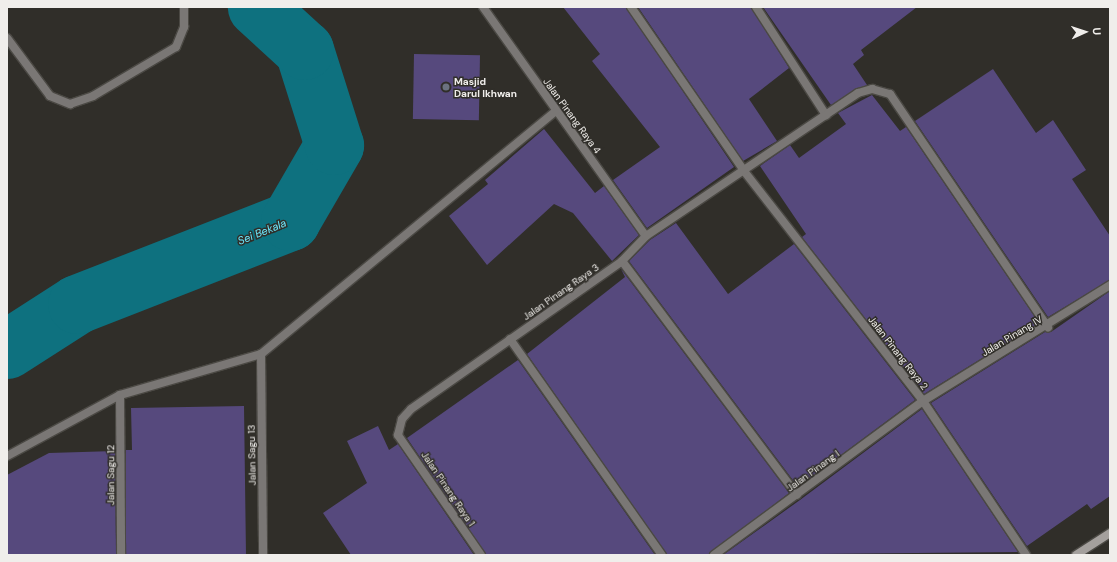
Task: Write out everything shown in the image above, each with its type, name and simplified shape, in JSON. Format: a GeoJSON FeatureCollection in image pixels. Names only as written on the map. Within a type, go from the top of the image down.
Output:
{"type":"FeatureCollection","features":[{"type":"Feature","properties":{"kind":"street"},"geometry":{"type":"LineString","coordinates":[[7,38],[50,96],[70,104],[93,96],[176,47],[184,27],[184,7]]}},
{"type":"Feature","properties":{"kind":"street","name":"Jalan Pinang Raya 4"},"geometry":{"type":"LineString","coordinates":[[483,7],[646,236]]}},
{"type":"Feature","properties":{"kind":"street","name":"Jalan Pinang Raya 2"},"geometry":{"type":"LineString","coordinates":[[631,7],[744,172],[923,401],[1026,555]]}},
{"type":"Feature","properties":{"kind":"street"},"geometry":{"type":"LineString","coordinates":[[756,7],[826,116]]}},
{"type":"Feature","properties":{"kind":"street","name":"Jalan Pinang Raya 3"},"geometry":{"type":"LineString","coordinates":[[398,435],[399,425],[410,409],[622,261],[646,236],[744,172],[858,93],[872,89],[890,94],[1048,326]]}},
{"type":"Feature","properties":{"kind":"street"},"geometry":{"type":"LineString","coordinates":[[7,456],[120,395],[261,354],[556,111]]}},
{"type":"Feature","properties":{"kind":"street"},"geometry":{"type":"LineString","coordinates":[[622,261],[797,495]]}},
{"type":"Feature","properties":{"kind":"street","name":"Jalan Pinang IV"},"geometry":{"type":"LineString","coordinates":[[923,401],[1048,326],[1110,285]]}},
{"type":"Feature","properties":{"kind":"street"},"geometry":{"type":"LineString","coordinates":[[510,339],[662,555]]}},
{"type":"Feature","properties":{"kind":"street","name":"Jalan Sagu 13"},"geometry":{"type":"LineString","coordinates":[[261,354],[263,555]]}},
{"type":"Feature","properties":{"kind":"street","name":"Jalan Sagu 12"},"geometry":{"type":"LineString","coordinates":[[120,395],[121,555]]}},
{"type":"Feature","properties":{"kind":"street","name":"Jalan Pinang I"},"geometry":{"type":"LineString","coordinates":[[714,555],[923,401]]}},
{"type":"Feature","properties":{"kind":"street","name":"Jalan Pinang Raya 1"},"geometry":{"type":"LineString","coordinates":[[398,435],[481,555]]}},
{"type":"Feature","properties":{"kind":"street"},"geometry":{"type":"LineString","coordinates":[[1076,555],[1110,533]]}},
{"type":"Feature","properties":{"kind":"building"},"geometry":{"type":"Polygon","coordinates":[[[563,7],[626,7],[734,167],[647,228],[613,180],[660,147],[592,61],[600,54],[563,7]]]}},
{"type":"Feature","properties":{"kind":"building"},"geometry":{"type":"Polygon","coordinates":[[[638,7],[751,7],[789,68],[749,99],[777,141],[743,161],[638,7]]]}},
{"type":"Feature","properties":{"kind":"building"},"geometry":{"type":"Polygon","coordinates":[[[763,7],[917,7],[861,50],[864,55],[853,64],[867,85],[831,105],[763,7]]]}},
{"type":"Feature","properties":{"kind":"building","name":"Masjid Darul Ikhwan"},"geometry":{"type":"Polygon","coordinates":[[[414,54],[480,55],[479,120],[413,119],[414,54]]]}},
{"type":"Feature","properties":{"kind":"building"},"geometry":{"type":"Polygon","coordinates":[[[993,69],[1036,133],[1053,120],[1086,170],[1072,179],[1110,236],[1110,280],[1048,317],[915,121],[993,69]]]}},
{"type":"Feature","properties":{"kind":"building"},"geometry":{"type":"Polygon","coordinates":[[[872,95],[900,131],[906,127],[1039,323],[924,394],[802,237],[806,234],[760,166],[790,145],[799,158],[846,124],[838,113],[872,95]]]}},
{"type":"Feature","properties":{"kind":"building"},"geometry":{"type":"Polygon","coordinates":[[[544,129],[595,193],[604,186],[639,235],[612,261],[573,213],[554,204],[487,265],[449,216],[488,184],[485,180],[544,129]]]}},
{"type":"Feature","properties":{"kind":"building"},"geometry":{"type":"Polygon","coordinates":[[[676,223],[728,294],[794,244],[915,400],[798,487],[629,261],[650,240],[676,223]]]}},
{"type":"Feature","properties":{"kind":"building"},"geometry":{"type":"Polygon","coordinates":[[[621,269],[789,493],[709,555],[667,555],[527,354],[625,277],[621,269]]]}},
{"type":"Feature","properties":{"kind":"building"},"geometry":{"type":"Polygon","coordinates":[[[1110,291],[1110,496],[1091,509],[1087,504],[1027,546],[931,403],[1045,332],[1051,332],[1110,291]]]}},
{"type":"Feature","properties":{"kind":"building"},"geometry":{"type":"Polygon","coordinates":[[[518,360],[655,555],[486,555],[407,438],[518,360]]]}},
{"type":"Feature","properties":{"kind":"building"},"geometry":{"type":"Polygon","coordinates":[[[244,406],[246,555],[126,555],[126,450],[132,450],[131,408],[244,406]]]}},
{"type":"Feature","properties":{"kind":"building"},"geometry":{"type":"Polygon","coordinates":[[[922,409],[1018,552],[723,555],[800,500],[922,409]]]}},
{"type":"Feature","properties":{"kind":"building"},"geometry":{"type":"Polygon","coordinates":[[[378,426],[389,450],[398,444],[474,555],[351,555],[323,513],[367,483],[347,441],[378,426]]]}},
{"type":"Feature","properties":{"kind":"building"},"geometry":{"type":"Polygon","coordinates":[[[115,451],[116,555],[7,555],[7,475],[49,453],[115,451]]]}},
{"type":"Feature","properties":{"kind":"waterway","name":"Sei Bekala"},"geometry":{"type":"LineString","coordinates":[[7,349],[77,304],[290,221],[334,145],[304,50],[257,7]]}},
{"type":"Feature","properties":{"kind":"place","name":"Masjid Darul Ikhwan"},"geometry":{"type":"Point","coordinates":[446,87]}}]}
